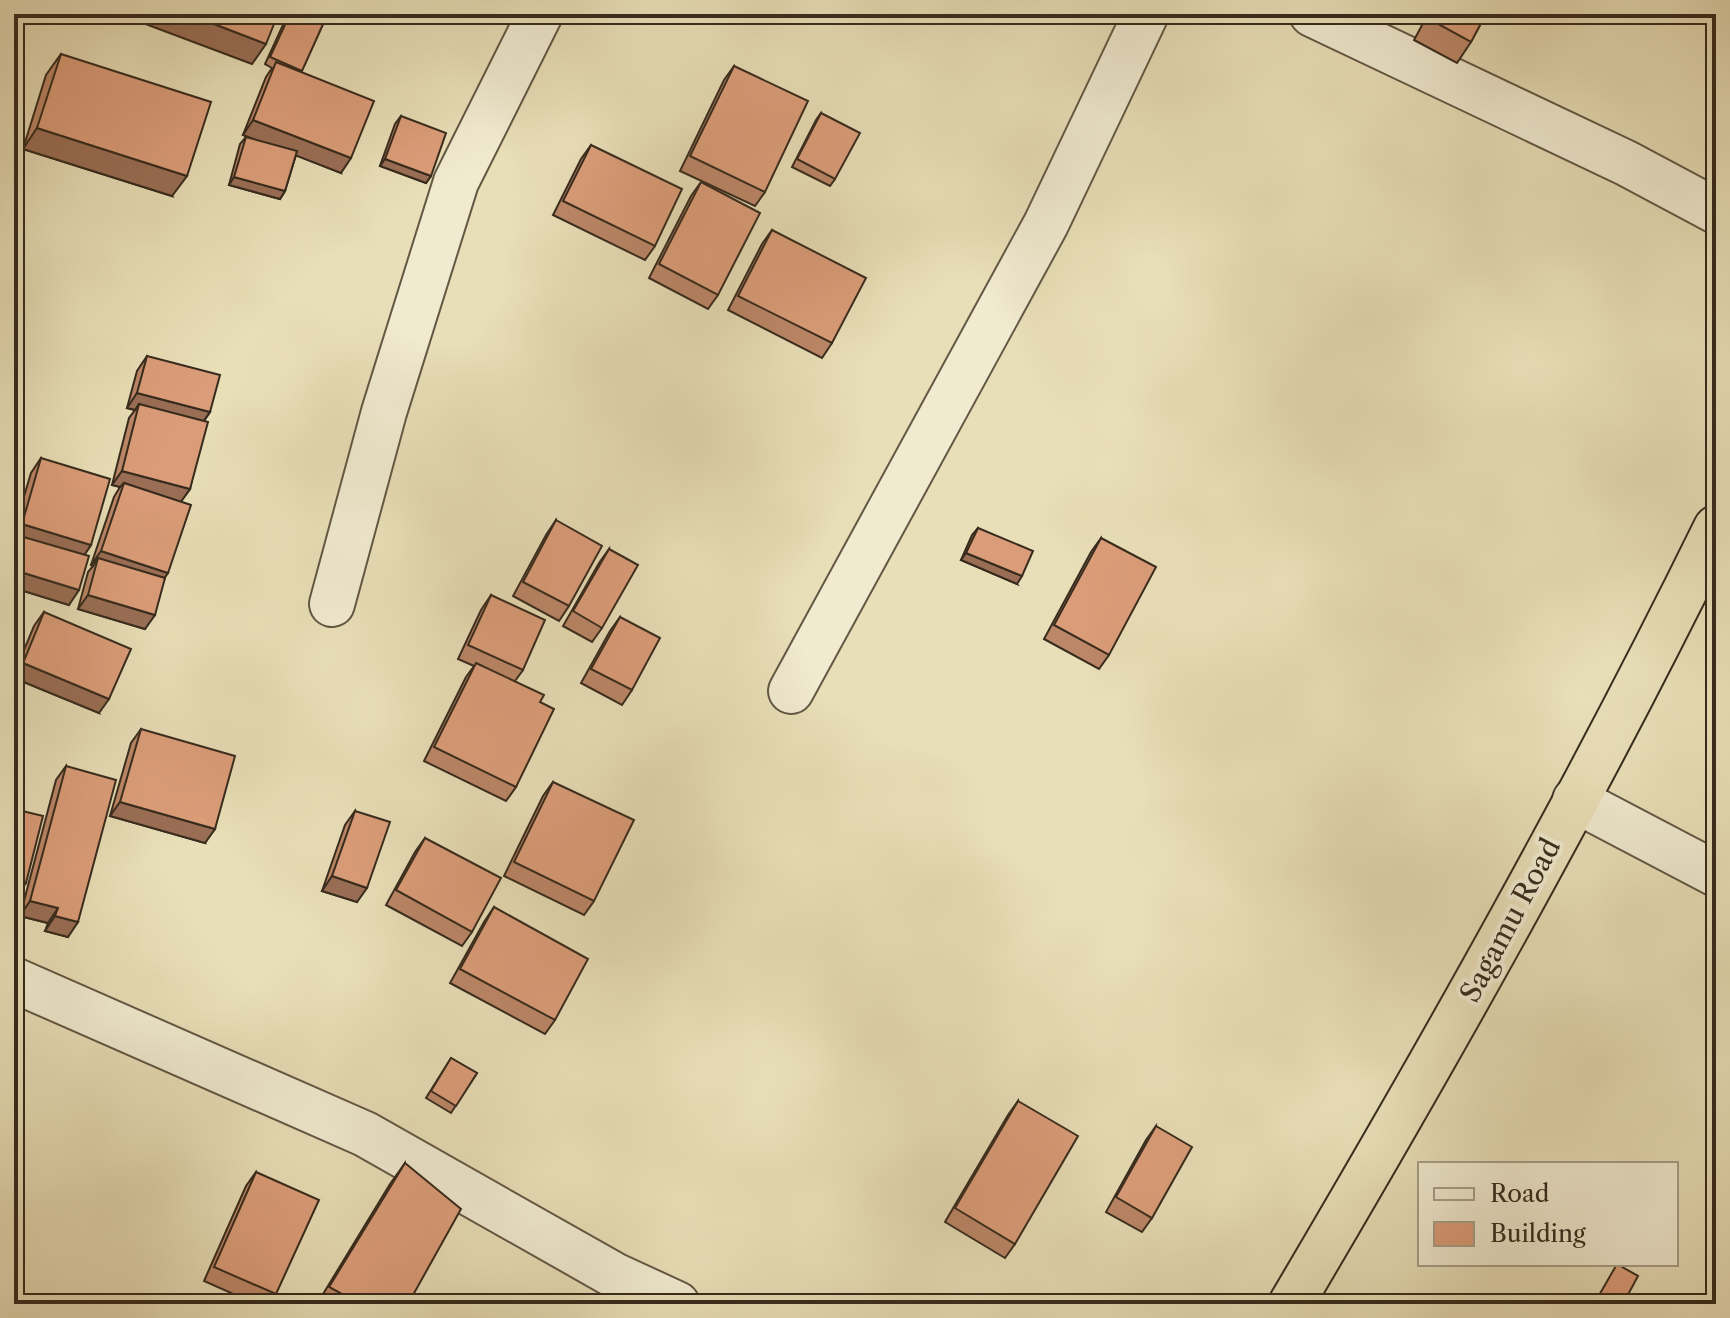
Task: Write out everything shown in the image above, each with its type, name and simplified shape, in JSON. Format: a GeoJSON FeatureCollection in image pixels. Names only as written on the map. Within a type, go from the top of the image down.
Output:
{"type":"FeatureCollection","features":[{"type":"Feature","properties":{"kind":"highway","name":"Sagamu Road"},"geometry":{"type":"LineString","coordinates":[[1291,1304],[1433,1063],[1652,659],[1716,528]]}},
{"type":"Feature","properties":{"kind":"street"},"geometry":{"type":"LineString","coordinates":[[332,604],[384,412],[456,182],[540,14]]}},
{"type":"Feature","properties":{"kind":"street"},"geometry":{"type":"LineString","coordinates":[[791,691],[1046,224],[1146,14]]}},
{"type":"Feature","properties":{"kind":"street"},"geometry":{"type":"LineString","coordinates":[[1312,14],[1626,163],[1716,211]]}},
{"type":"Feature","properties":{"kind":"street"},"geometry":{"type":"LineString","coordinates":[[1575,800],[1716,874]]}},
{"type":"Feature","properties":{"kind":"street"},"geometry":{"type":"LineString","coordinates":[[14,980],[365,1134],[614,1275],[677,1304]]}},
{"type":"Feature","properties":{"kind":"building"},"geometry":{"type":"Polygon","coordinates":[[[188,14],[278,14],[266,44],[188,14]]]}},
{"type":"Feature","properties":{"kind":"building"},"geometry":{"type":"Polygon","coordinates":[[[290,14],[306,14],[324,22],[302,71],[270,57],[290,14]]]}},
{"type":"Feature","properties":{"kind":"building"},"geometry":{"type":"Polygon","coordinates":[[[1431,14],[1486,14],[1471,42],[1429,19],[1431,14]]]}},
{"type":"Feature","properties":{"kind":"building"},"geometry":{"type":"Polygon","coordinates":[[[61,54],[211,102],[187,176],[37,128],[61,54]]]}},
{"type":"Feature","properties":{"kind":"building"},"geometry":{"type":"Polygon","coordinates":[[[276,62],[374,101],[351,158],[253,120],[276,62]]]}},
{"type":"Feature","properties":{"kind":"building"},"geometry":{"type":"Polygon","coordinates":[[[734,66],[808,101],[765,192],[690,156],[734,66]]]}},
{"type":"Feature","properties":{"kind":"building"},"geometry":{"type":"Polygon","coordinates":[[[821,113],[860,133],[835,179],[797,159],[821,113]]]}},
{"type":"Feature","properties":{"kind":"building"},"geometry":{"type":"Polygon","coordinates":[[[401,116],[446,133],[431,176],[385,159],[401,116]]]}},
{"type":"Feature","properties":{"kind":"building"},"geometry":{"type":"Polygon","coordinates":[[[246,137],[297,151],[285,191],[234,177],[246,137]]]}},
{"type":"Feature","properties":{"kind":"building"},"geometry":{"type":"Polygon","coordinates":[[[591,145],[682,189],[655,246],[563,201],[591,145]]]}},
{"type":"Feature","properties":{"kind":"building"},"geometry":{"type":"Polygon","coordinates":[[[701,182],[760,213],[718,295],[659,264],[701,182]]]}},
{"type":"Feature","properties":{"kind":"building"},"geometry":{"type":"Polygon","coordinates":[[[772,230],[866,278],[832,343],[738,296],[772,230]]]}},
{"type":"Feature","properties":{"kind":"building"},"geometry":{"type":"Polygon","coordinates":[[[147,356],[220,375],[210,412],[137,393],[147,356]]]}},
{"type":"Feature","properties":{"kind":"building"},"geometry":{"type":"Polygon","coordinates":[[[139,404],[208,422],[190,489],[122,471],[139,404]]]}},
{"type":"Feature","properties":{"kind":"building"},"geometry":{"type":"Polygon","coordinates":[[[41,458],[110,479],[91,545],[22,524],[41,458]]]}},
{"type":"Feature","properties":{"kind":"building"},"geometry":{"type":"Polygon","coordinates":[[[124,483],[191,505],[168,573],[101,551],[124,483]]]}},
{"type":"Feature","properties":{"kind":"building"},"geometry":{"type":"Polygon","coordinates":[[[556,520],[602,546],[569,606],[523,582],[556,520]]]}},
{"type":"Feature","properties":{"kind":"building"},"geometry":{"type":"Polygon","coordinates":[[[978,528],[1033,551],[1022,576],[966,553],[978,528]]]}},
{"type":"Feature","properties":{"kind":"building"},"geometry":{"type":"Polygon","coordinates":[[[20,536],[89,556],[79,590],[14,570],[14,554],[20,536]]]}},
{"type":"Feature","properties":{"kind":"building"},"geometry":{"type":"Polygon","coordinates":[[[1101,538],[1156,567],[1109,655],[1054,625],[1101,538]]]}},
{"type":"Feature","properties":{"kind":"building"},"geometry":{"type":"Polygon","coordinates":[[[609,549],[638,565],[602,628],[573,611],[609,549]]]}},
{"type":"Feature","properties":{"kind":"building"},"geometry":{"type":"Polygon","coordinates":[[[98,558],[165,578],[155,615],[88,595],[98,558]]]}},
{"type":"Feature","properties":{"kind":"building"},"geometry":{"type":"Polygon","coordinates":[[[491,595],[545,620],[523,670],[468,645],[491,595]]]}},
{"type":"Feature","properties":{"kind":"building"},"geometry":{"type":"Polygon","coordinates":[[[44,612],[131,649],[109,699],[23,663],[44,612]]]}},
{"type":"Feature","properties":{"kind":"building"},"geometry":{"type":"Polygon","coordinates":[[[620,617],[660,638],[632,690],[591,669],[620,617]]]}},
{"type":"Feature","properties":{"kind":"building"},"geometry":{"type":"Polygon","coordinates":[[[476,663],[544,695],[540,702],[554,709],[516,787],[434,747],[476,663]]]}},
{"type":"Feature","properties":{"kind":"building"},"geometry":{"type":"Polygon","coordinates":[[[141,729],[235,756],[215,829],[120,802],[141,729]]]}},
{"type":"Feature","properties":{"kind":"building"},"geometry":{"type":"Polygon","coordinates":[[[66,766],[116,780],[78,922],[55,916],[58,908],[30,901],[66,766]]]}},
{"type":"Feature","properties":{"kind":"building"},"geometry":{"type":"Polygon","coordinates":[[[553,782],[634,820],[594,901],[514,862],[553,782]]]}},
{"type":"Feature","properties":{"kind":"building"},"geometry":{"type":"Polygon","coordinates":[[[14,809],[43,816],[26,883],[14,880],[14,809]]]}},
{"type":"Feature","properties":{"kind":"building"},"geometry":{"type":"Polygon","coordinates":[[[355,811],[390,822],[367,888],[332,876],[355,811]]]}},
{"type":"Feature","properties":{"kind":"building"},"geometry":{"type":"Polygon","coordinates":[[[425,838],[501,878],[472,932],[396,890],[425,838]]]}},
{"type":"Feature","properties":{"kind":"building"},"geometry":{"type":"Polygon","coordinates":[[[494,907],[588,959],[555,1020],[460,969],[494,907]]]}},
{"type":"Feature","properties":{"kind":"building"},"geometry":{"type":"Polygon","coordinates":[[[451,1058],[477,1073],[456,1106],[431,1091],[451,1058]]]}},
{"type":"Feature","properties":{"kind":"building"},"geometry":{"type":"Polygon","coordinates":[[[1018,1101],[1078,1136],[1015,1244],[955,1208],[1018,1101]]]}},
{"type":"Feature","properties":{"kind":"building"},"geometry":{"type":"Polygon","coordinates":[[[1156,1126],[1192,1147],[1152,1218],[1116,1197],[1156,1126]]]}},
{"type":"Feature","properties":{"kind":"building"},"geometry":{"type":"Polygon","coordinates":[[[405,1163],[461,1209],[408,1304],[360,1304],[329,1287],[405,1163]]]}},
{"type":"Feature","properties":{"kind":"building"},"geometry":{"type":"Polygon","coordinates":[[[256,1172],[319,1200],[276,1294],[214,1267],[256,1172]]]}},
{"type":"Feature","properties":{"kind":"building"},"geometry":{"type":"Polygon","coordinates":[[[1616,1266],[1638,1276],[1623,1304],[1594,1304],[1616,1266]]]}}]}
